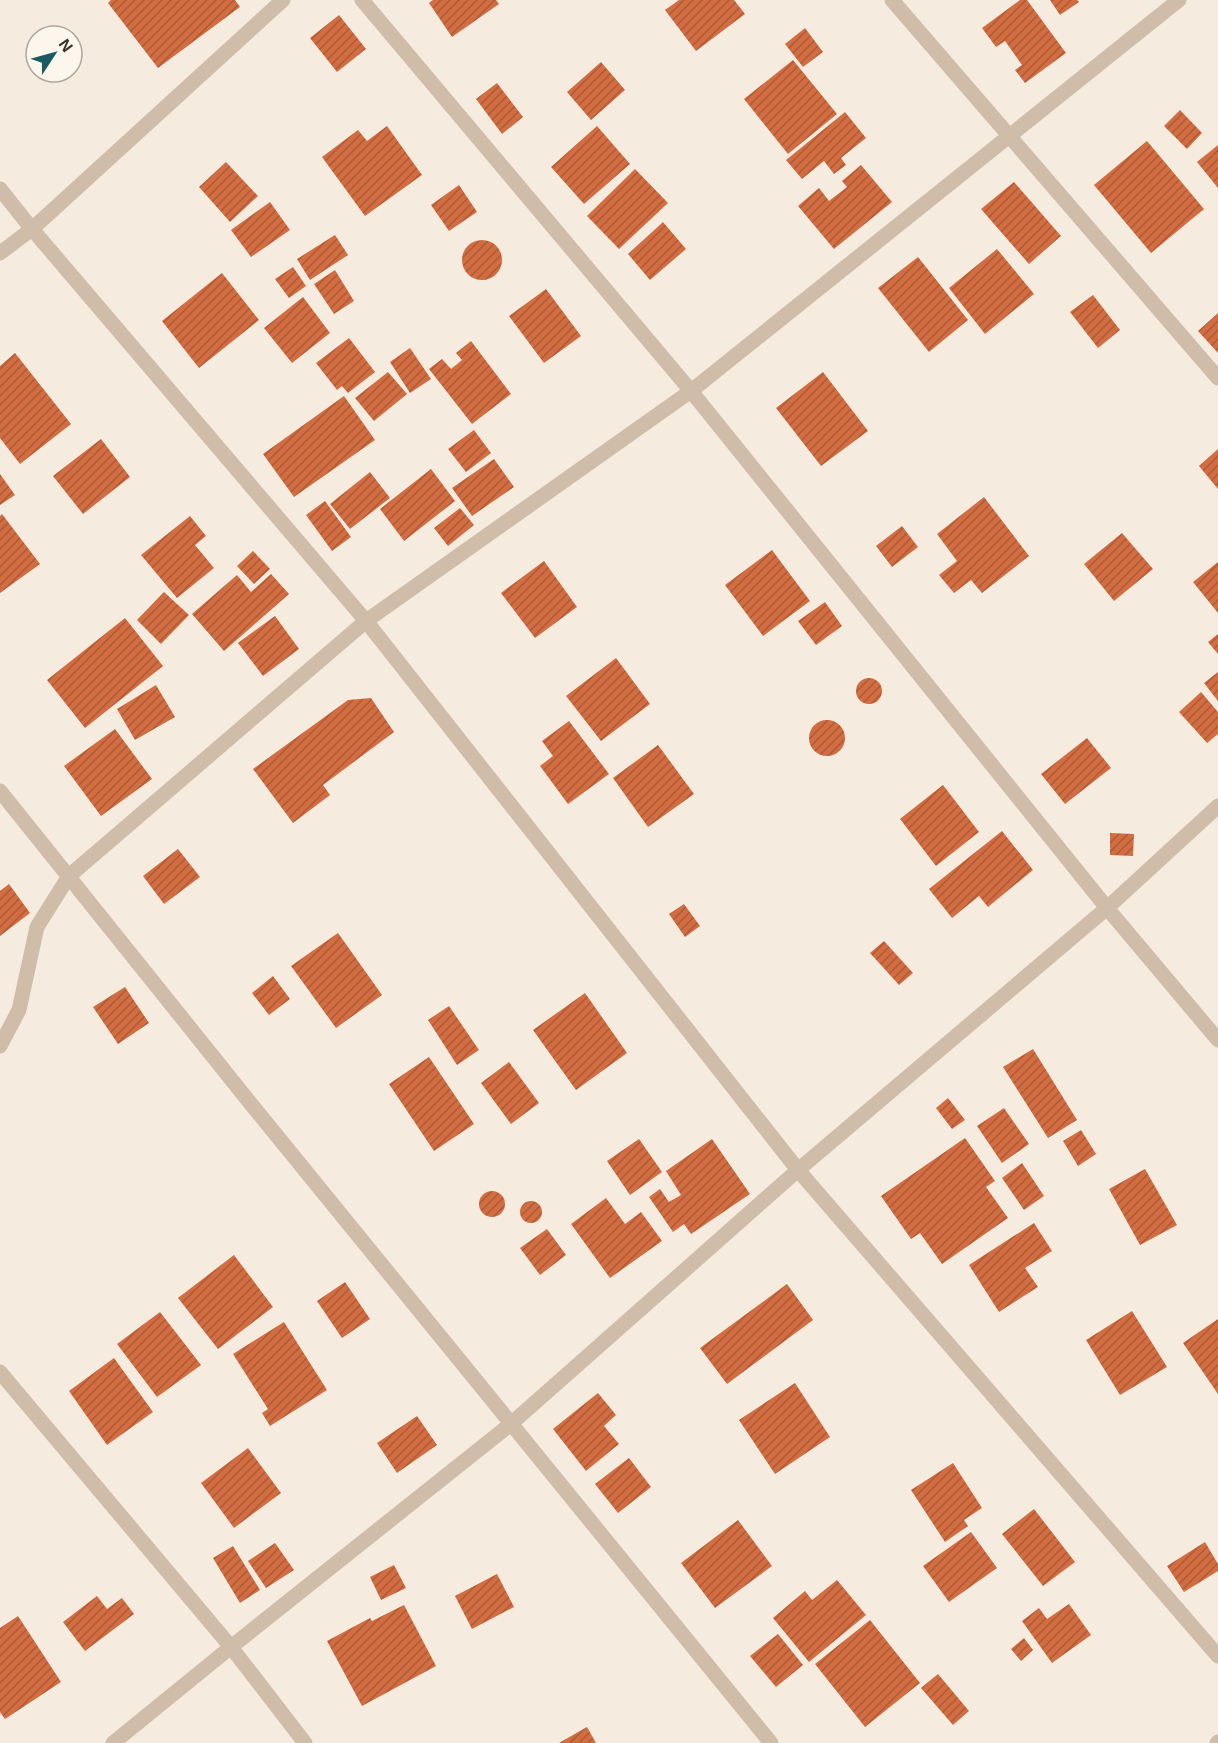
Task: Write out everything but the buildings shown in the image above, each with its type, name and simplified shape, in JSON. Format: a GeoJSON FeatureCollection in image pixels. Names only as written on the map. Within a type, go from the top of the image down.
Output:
{"type":"FeatureCollection","features":[{"type":"Feature","properties":{"kind":"street"},"geometry":{"type":"LineString","coordinates":[[0,253],[32,229],[284,0]]}},
{"type":"Feature","properties":{"kind":"street"},"geometry":{"type":"LineString","coordinates":[[362,0],[691,391],[1107,908],[1218,1040]]}},
{"type":"Feature","properties":{"kind":"street"},"geometry":{"type":"LineString","coordinates":[[892,0],[1218,378]]}},
{"type":"Feature","properties":{"kind":"street"},"geometry":{"type":"LineString","coordinates":[[0,1046],[19,1010],[37,927],[69,876],[366,621],[691,391],[1179,0]]}},
{"type":"Feature","properties":{"kind":"street"},"geometry":{"type":"LineString","coordinates":[[0,189],[366,621],[798,1170],[1218,1656]]}},
{"type":"Feature","properties":{"kind":"street"},"geometry":{"type":"LineString","coordinates":[[0,790],[771,1743]]}},
{"type":"Feature","properties":{"kind":"street"},"geometry":{"type":"LineString","coordinates":[[113,1743],[512,1424],[798,1170],[1107,908],[1218,806]]}},
{"type":"Feature","properties":{"kind":"street"},"geometry":{"type":"LineString","coordinates":[[0,1372],[231,1647],[305,1743]]}}]}
